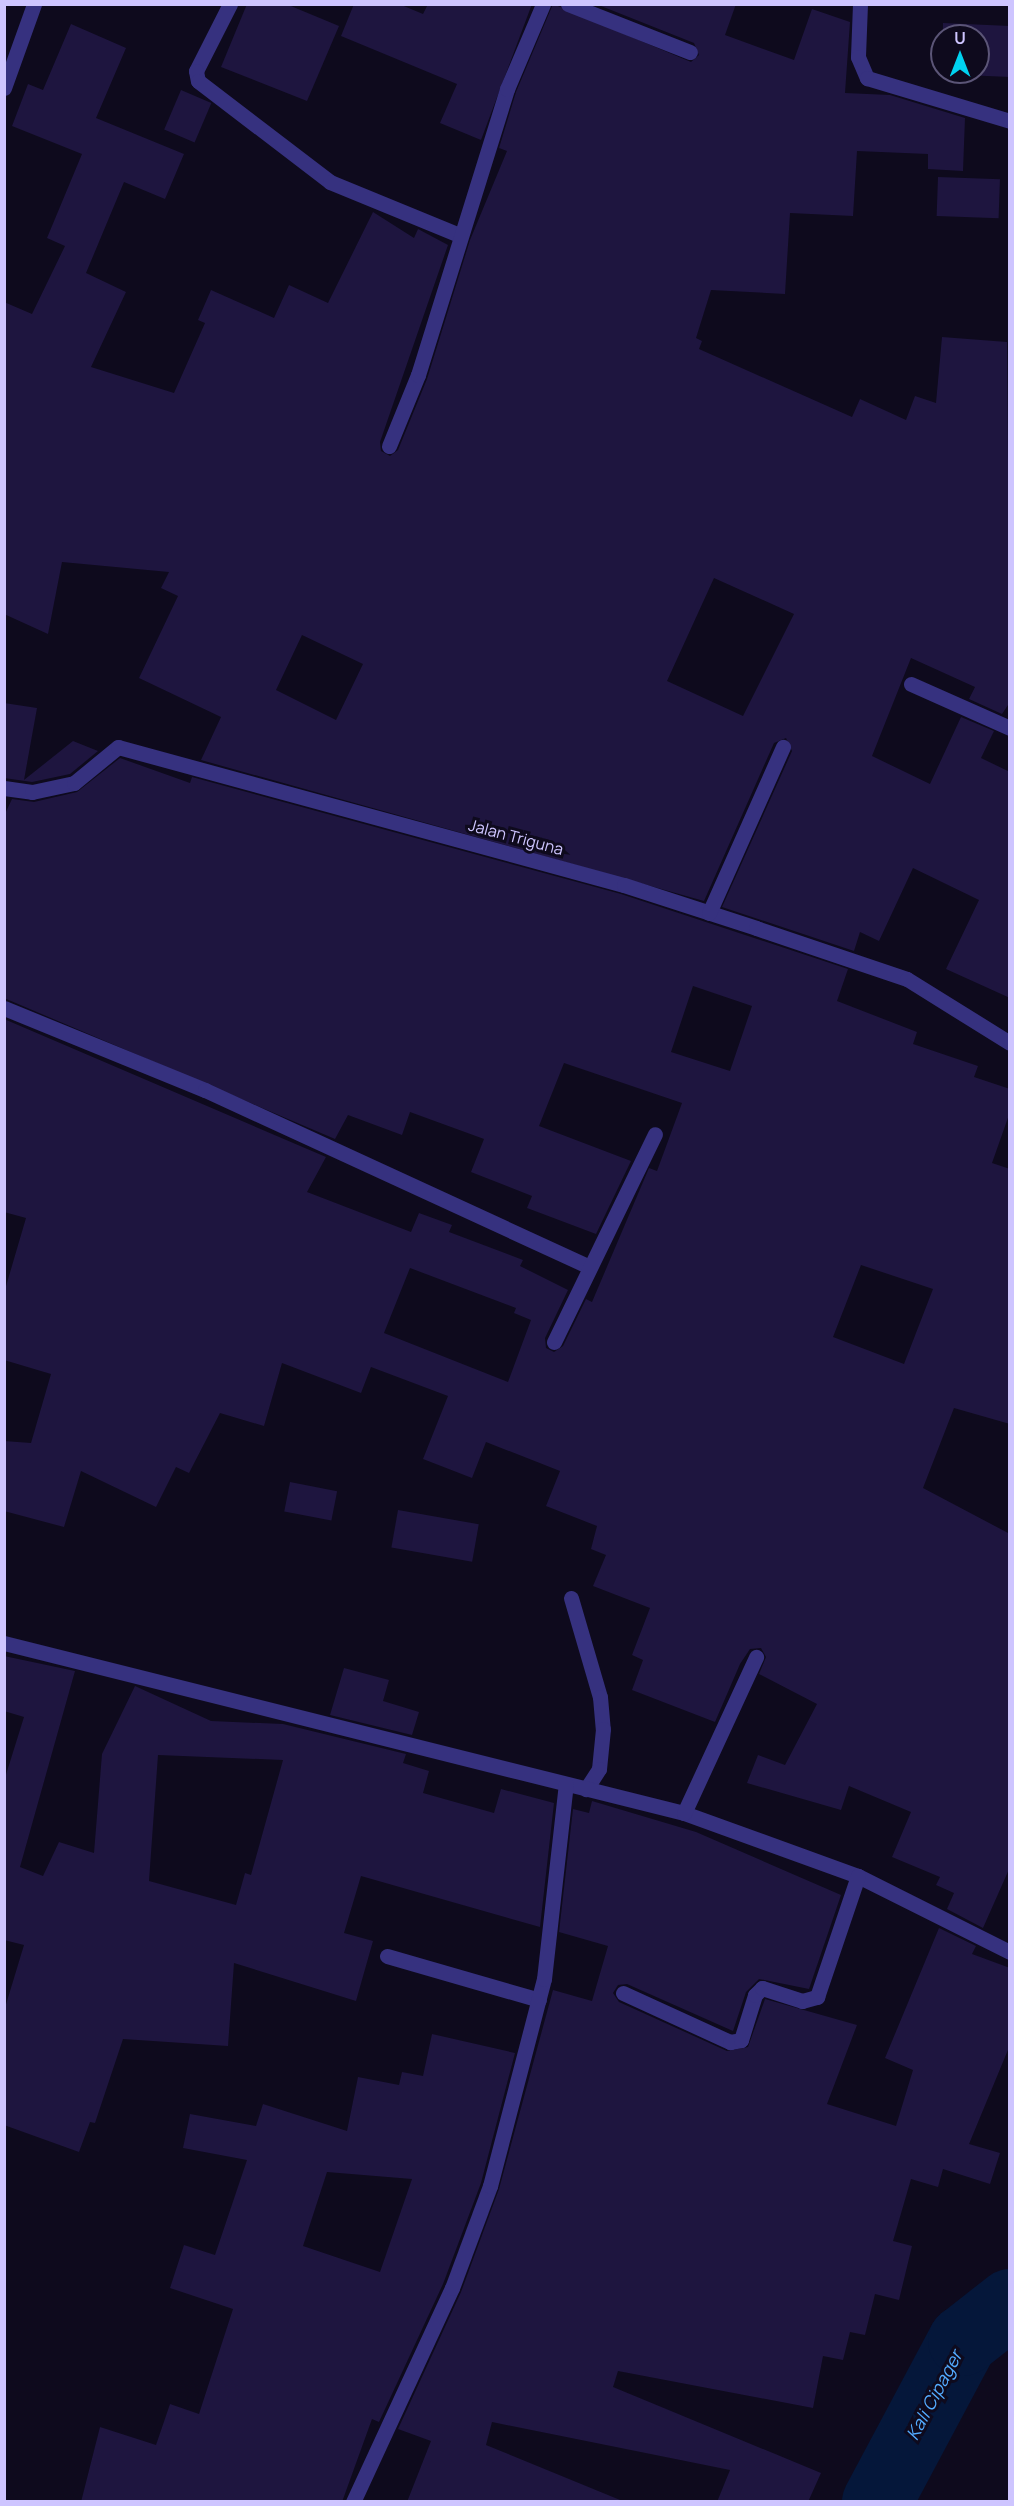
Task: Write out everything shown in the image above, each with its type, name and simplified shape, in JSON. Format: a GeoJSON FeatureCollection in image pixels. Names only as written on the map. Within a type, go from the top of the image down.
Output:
{"type":"FeatureCollection","features":[{"type":"Feature","properties":{"kind":"street"},"geometry":{"type":"LineString","coordinates":[[4,88],[34,4]]}},
{"type":"Feature","properties":{"kind":"street"},"geometry":{"type":"LineString","coordinates":[[230,4],[196,71],[198,81],[330,182],[459,235]]}},
{"type":"Feature","properties":{"kind":"street"},"geometry":{"type":"LineString","coordinates":[[389,446],[418,375],[459,235],[507,89],[543,4]]}},
{"type":"Feature","properties":{"kind":"street"},"geometry":{"type":"LineString","coordinates":[[568,4],[690,52]]}},
{"type":"Feature","properties":{"kind":"street"},"geometry":{"type":"LineString","coordinates":[[860,4],[858,57],[867,78],[1010,121]]}},
{"type":"Feature","properties":{"kind":"street"},"geometry":{"type":"LineString","coordinates":[[911,684],[1010,728]]}},
{"type":"Feature","properties":{"kind":"street","name":"Jalan Triguna"},"geometry":{"type":"LineString","coordinates":[[4,788],[32,792],[64,786],[118,747],[710,913],[907,979],[1010,1043]]}},
{"type":"Feature","properties":{"kind":"street"},"geometry":{"type":"LineString","coordinates":[[710,913],[783,747]]}},
{"type":"Feature","properties":{"kind":"street"},"geometry":{"type":"LineString","coordinates":[[4,1008],[205,1090],[588,1267]]}},
{"type":"Feature","properties":{"kind":"street"},"geometry":{"type":"LineString","coordinates":[[554,1341],[588,1267],[655,1134]]}},
{"type":"Feature","properties":{"kind":"street"},"geometry":{"type":"LineString","coordinates":[[571,1598],[602,1718],[603,1753],[586,1789]]}},
{"type":"Feature","properties":{"kind":"street"},"geometry":{"type":"LineString","coordinates":[[4,1643],[263,1704],[684,1813],[858,1876],[1010,1952]]}},
{"type":"Feature","properties":{"kind":"street"},"geometry":{"type":"LineString","coordinates":[[684,1813],[756,1657]]}},
{"type":"Feature","properties":{"kind":"street"},"geometry":{"type":"LineString","coordinates":[[353,2502],[473,2239],[539,2000],[566,1784]]}},
{"type":"Feature","properties":{"kind":"street"},"geometry":{"type":"LineString","coordinates":[[622,1993],[730,2042],[741,2040],[754,1995],[762,1988],[802,2001],[817,1997],[858,1876]]}},
{"type":"Feature","properties":{"kind":"street"},"geometry":{"type":"LineString","coordinates":[[387,1956],[539,2000]]}},
{"type":"Feature","properties":{"kind":"building"},"geometry":{"type":"Polygon","coordinates":[[[247,4],[286,4],[339,26],[307,101],[221,67],[247,4]]]}},
{"type":"Feature","properties":{"kind":"building"},"geometry":{"type":"Polygon","coordinates":[[[354,4],[399,4],[423,14],[428,4],[532,4],[481,140],[440,123],[457,84],[341,36],[354,4]]]}},
{"type":"Feature","properties":{"kind":"building"},"geometry":{"type":"Polygon","coordinates":[[[553,4],[691,62],[699,55],[694,43],[596,4],[736,4],[725,35],[794,60],[812,9],[850,22],[845,93],[890,95],[965,118],[963,171],[928,169],[928,154],[857,151],[853,216],[790,213],[785,294],[711,290],[696,338],[702,341],[699,349],[852,417],[860,399],[906,420],[915,396],[936,403],[942,337],[1007,342],[1010,702],[1002,714],[969,699],[975,687],[911,658],[872,756],[930,784],[961,717],[994,731],[981,758],[1010,772],[1010,998],[946,969],[979,900],[913,868],[879,941],[860,932],[854,951],[722,907],[792,751],[786,738],[774,743],[704,901],[201,760],[221,717],[139,678],[178,596],[161,588],[169,572],[62,562],[48,634],[4,614],[4,302],[32,314],[65,246],[47,238],[82,154],[12,126],[28,84],[43,90],[71,24],[126,48],[96,118],[184,154],[165,199],[124,182],[86,273],[126,292],[91,367],[174,393],[205,323],[198,320],[211,290],[274,318],[289,285],[328,303],[373,212],[414,238],[418,229],[448,245],[380,442],[381,451],[390,456],[398,450],[427,379],[470,240],[507,151],[499,148],[516,92],[553,4]],[[714,578],[667,681],[743,716],[794,614],[714,578]],[[302,635],[276,690],[336,720],[363,664],[302,635]]]}},
{"type":"Feature","properties":{"kind":"building"},"geometry":{"type":"Polygon","coordinates":[[[990,25],[1010,26],[1010,77],[990,76],[990,25]]]}},
{"type":"Feature","properties":{"kind":"building"},"geometry":{"type":"Polygon","coordinates":[[[181,90],[211,103],[195,142],[164,130],[181,90]]]}},
{"type":"Feature","properties":{"kind":"building"},"geometry":{"type":"Polygon","coordinates":[[[938,177],[1000,179],[999,218],[937,216],[938,177]]]}},
{"type":"Feature","properties":{"kind":"building"},"geometry":{"type":"Polygon","coordinates":[[[4,703],[37,708],[24,780],[73,741],[98,751],[70,774],[32,782],[4,778],[4,703]]]}},
{"type":"Feature","properties":{"kind":"building"},"geometry":{"type":"Polygon","coordinates":[[[120,758],[190,783],[192,777],[621,894],[848,969],[837,1001],[917,1032],[913,1044],[978,1066],[974,1077],[1010,1089],[1010,1112],[992,1163],[1010,1169],[1010,1424],[954,1408],[923,1488],[1010,1534],[1010,1867],[983,1928],[947,1909],[954,1893],[936,1885],[940,1877],[892,1857],[911,1812],[849,1786],[841,1810],[747,1783],[758,1755],[785,1765],[817,1704],[759,1674],[766,1657],[761,1648],[750,1649],[740,1664],[715,1722],[632,1690],[643,1660],[632,1655],[650,1608],[593,1586],[606,1555],[591,1549],[597,1526],[546,1506],[560,1471],[486,1442],[472,1478],[423,1459],[448,1396],[371,1367],[361,1393],[282,1363],[264,1426],[220,1413],[189,1473],[176,1467],[156,1507],[81,1471],[64,1527],[4,1511],[4,1441],[31,1443],[51,1374],[4,1360],[4,1293],[26,1218],[4,1212],[4,1019],[326,1157],[307,1192],[411,1232],[419,1213],[452,1225],[449,1232],[523,1260],[520,1266],[568,1290],[545,1338],[546,1348],[554,1352],[563,1346],[586,1299],[592,1302],[649,1168],[657,1171],[682,1103],[564,1063],[539,1126],[631,1161],[596,1234],[527,1208],[532,1196],[471,1172],[484,1139],[410,1112],[402,1135],[348,1115],[335,1139],[4,998],[4,816],[12,799],[34,802],[77,792],[120,758]],[[693,986],[671,1052],[730,1071],[752,1006],[693,986]],[[861,1265],[833,1337],[904,1364],[933,1289],[861,1265]],[[410,1268],[384,1333],[508,1382],[531,1320],[514,1313],[516,1308],[410,1268]]]}},
{"type":"Feature","properties":{"kind":"building"},"geometry":{"type":"Polygon","coordinates":[[[290,1482],[337,1491],[331,1521],[284,1511],[290,1482]]]}},
{"type":"Feature","properties":{"kind":"building"},"geometry":{"type":"Polygon","coordinates":[[[398,1510],[479,1524],[472,1562],[391,1547],[398,1510]]]}},
{"type":"Feature","properties":{"kind":"building"},"geometry":{"type":"Polygon","coordinates":[[[4,1656],[75,1671],[20,1867],[43,1876],[59,1842],[94,1853],[102,1754],[135,1686],[211,1721],[283,1724],[406,1754],[403,1763],[429,1771],[423,1793],[494,1813],[501,1789],[554,1803],[540,1927],[361,1876],[344,1933],[373,1941],[356,2001],[234,1963],[228,2046],[123,2039],[95,2123],[90,2122],[79,2152],[4,2125],[4,2011],[24,1945],[4,1940],[4,1781],[24,1717],[4,1711],[4,1656]],[[158,1755],[149,1881],[236,1905],[245,1873],[251,1875],[283,1760],[158,1755]]]}},
{"type":"Feature","properties":{"kind":"building"},"geometry":{"type":"Polygon","coordinates":[[[344,1668],[389,1680],[383,1701],[419,1712],[412,1735],[330,1715],[344,1668]]]}},
{"type":"Feature","properties":{"kind":"building"},"geometry":{"type":"Polygon","coordinates":[[[592,1801],[696,1832],[841,1895],[809,1989],[759,1979],[746,1992],[733,2031],[627,1984],[618,1985],[613,1993],[619,2002],[727,2051],[748,2047],[765,1999],[857,2025],[827,2104],[896,2126],[913,2070],[885,2058],[939,1928],[976,1946],[972,1954],[1010,1968],[1010,2045],[969,2144],[1000,2153],[990,2184],[943,2169],[938,2187],[911,2179],[893,2241],[912,2246],[899,2300],[875,2294],[865,2335],[850,2332],[843,2360],[823,2356],[813,2408],[618,2371],[613,2387],[821,2473],[808,2502],[717,2502],[730,2470],[492,2422],[486,2445],[625,2502],[407,2502],[431,2441],[398,2429],[461,2292],[499,2189],[553,1990],[592,2001],[608,1946],[559,1932],[573,1809],[589,1813],[592,1801]]]}},
{"type":"Feature","properties":{"kind":"building"},"geometry":{"type":"Polygon","coordinates":[[[432,2034],[515,2053],[481,2183],[443,2284],[379,2422],[372,2419],[342,2502],[81,2502],[100,2427],[156,2445],[170,2404],[199,2414],[233,2309],[170,2288],[184,2245],[215,2255],[247,2160],[183,2148],[190,2114],[256,2126],[263,2104],[347,2131],[358,2077],[399,2085],[402,2072],[423,2076],[432,2034]],[[327,2172],[303,2246],[380,2272],[412,2179],[327,2172]]]}},
{"type":"Feature","properties":{"kind":"waterway","name":"Kali Cipager"},"geometry":{"type":"LineString","coordinates":[[877,2502],[963,2341],[1010,2304]]}}]}
